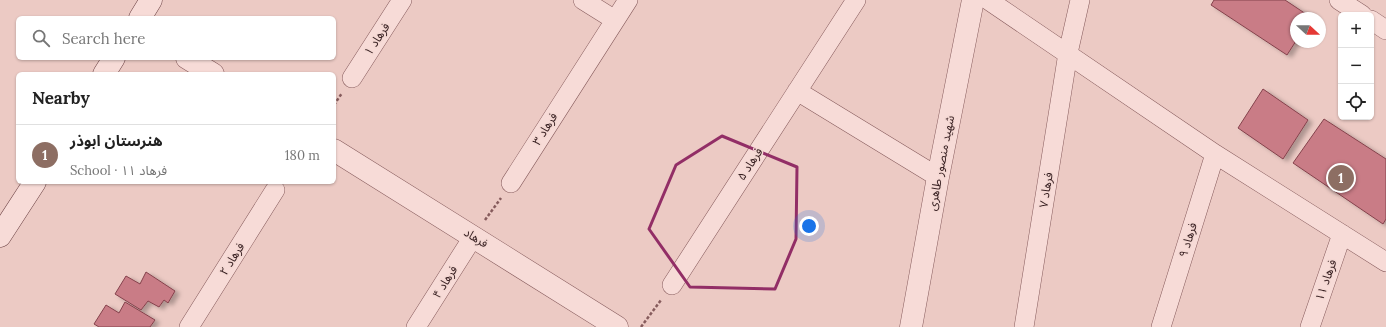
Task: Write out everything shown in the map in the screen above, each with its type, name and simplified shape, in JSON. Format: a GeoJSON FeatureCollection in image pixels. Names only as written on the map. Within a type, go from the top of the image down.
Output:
{"type":"FeatureCollection","features":[{"type":"Feature","properties":{"kind":"street"},"geometry":{"type":"LineString","coordinates":[[141,16],[151,0]]}},
{"type":"Feature","properties":{"kind":"street","name":"فرهاد ۱"},"geometry":{"type":"LineString","coordinates":[[352,78],[402,0]]}},
{"type":"Feature","properties":{"kind":"street"},"geometry":{"type":"LineString","coordinates":[[583,0],[615,20]]}},
{"type":"Feature","properties":{"kind":"street","name":"فرهاد ۳"},"geometry":{"type":"LineString","coordinates":[[511,183],[628,0]]}},
{"type":"Feature","properties":{"kind":"street","name":"فرهاد ۵"},"geometry":{"type":"LineString","coordinates":[[672,285],[856,0]]}},
{"type":"Feature","properties":{"kind":"street","name":"شهید منصور طاهری"},"geometry":{"type":"LineString","coordinates":[[911,327],[938,177],[973,0]]}},
{"type":"Feature","properties":{"kind":"street"},"geometry":{"type":"LineString","coordinates":[[988,0],[1215,154],[1386,262]]}},
{"type":"Feature","properties":{"kind":"street","name":"فرهاد ۷"},"geometry":{"type":"LineString","coordinates":[[1024,327],[1068,53],[1080,0]]}},
{"type":"Feature","properties":{"kind":"street"},"geometry":{"type":"LineString","coordinates":[[1339,0],[1357,12]]}},
{"type":"Feature","properties":{"kind":"street"},"geometry":{"type":"LineString","coordinates":[[1374,22],[1386,30]]}},
{"type":"Feature","properties":{"kind":"street"},"geometry":{"type":"LineString","coordinates":[[105,72],[113,60]]}},
{"type":"Feature","properties":{"kind":"street"},"geometry":{"type":"LineString","coordinates":[[190,60],[210,72]]}},
{"type":"Feature","properties":{"kind":"street"},"geometry":{"type":"LineString","coordinates":[[797,91],[938,177]]}},
{"type":"Feature","properties":{"kind":"street","name":"فرهاد"},"geometry":{"type":"LineString","coordinates":[[336,151],[617,327]]}},
{"type":"Feature","properties":{"kind":"street","name":"فرهاد ۹"},"geometry":{"type":"LineString","coordinates":[[1160,327],[1215,154]]}},
{"type":"Feature","properties":{"kind":"street"},"geometry":{"type":"LineString","coordinates":[[0,236],[34,184]]}},
{"type":"Feature","properties":{"kind":"street","name":"فرهاد ۲"},"geometry":{"type":"LineString","coordinates":[[189,327],[275,190]]}},
{"type":"Feature","properties":{"kind":"street","name":"فرهاد ۱۱"},"geometry":{"type":"LineString","coordinates":[[1310,327],[1342,234]]}},
{"type":"Feature","properties":{"kind":"street","name":"فرهاد ۴"},"geometry":{"type":"LineString","coordinates":[[416,327],[473,237]]}},
{"type":"Feature","properties":{"kind":"path"},"geometry":{"type":"LineString","coordinates":[[473,237],[511,183]]}},
{"type":"Feature","properties":{"kind":"path"},"geometry":{"type":"LineString","coordinates":[[642,327],[672,285]]}},
{"type":"Feature","properties":{"kind":"highlighted area"},"geometry":{"type":"Polygon","coordinates":[[[722,136],[797,167],[796,239],[775,289],[690,287],[649,229],[676,165],[722,136]]]}},
{"type":"Feature","properties":{"kind":"building"},"geometry":{"type":"Polygon","coordinates":[[[1214,0],[1285,0],[1303,12],[1290,12],[1290,48],[1292,48],[1287,55],[1211,5],[1214,0]]]}},
{"type":"Feature","properties":{"kind":"building"},"geometry":{"type":"Polygon","coordinates":[[[1263,89],[1308,120],[1283,159],[1238,128],[1263,89]]]}},
{"type":"Feature","properties":{"kind":"building"},"geometry":{"type":"Polygon","coordinates":[[[1324,119],[1386,159],[1386,219],[1383,224],[1293,163],[1324,119]]]}},
{"type":"Feature","properties":{"kind":"building"},"geometry":{"type":"Polygon","coordinates":[[[146,272],[175,291],[168,303],[164,300],[159,307],[148,301],[141,310],[115,294],[126,276],[140,284],[146,272]]]}},
{"type":"Feature","properties":{"kind":"building"},"geometry":{"type":"Polygon","coordinates":[[[125,302],[155,320],[150,327],[99,327],[94,324],[106,305],[119,313],[125,302]]]}},
{"type":"Feature","properties":{"kind":"place","name":"هنرستان ابوذر"},"geometry":{"type":"Point","coordinates":[1341,178]}}]}
